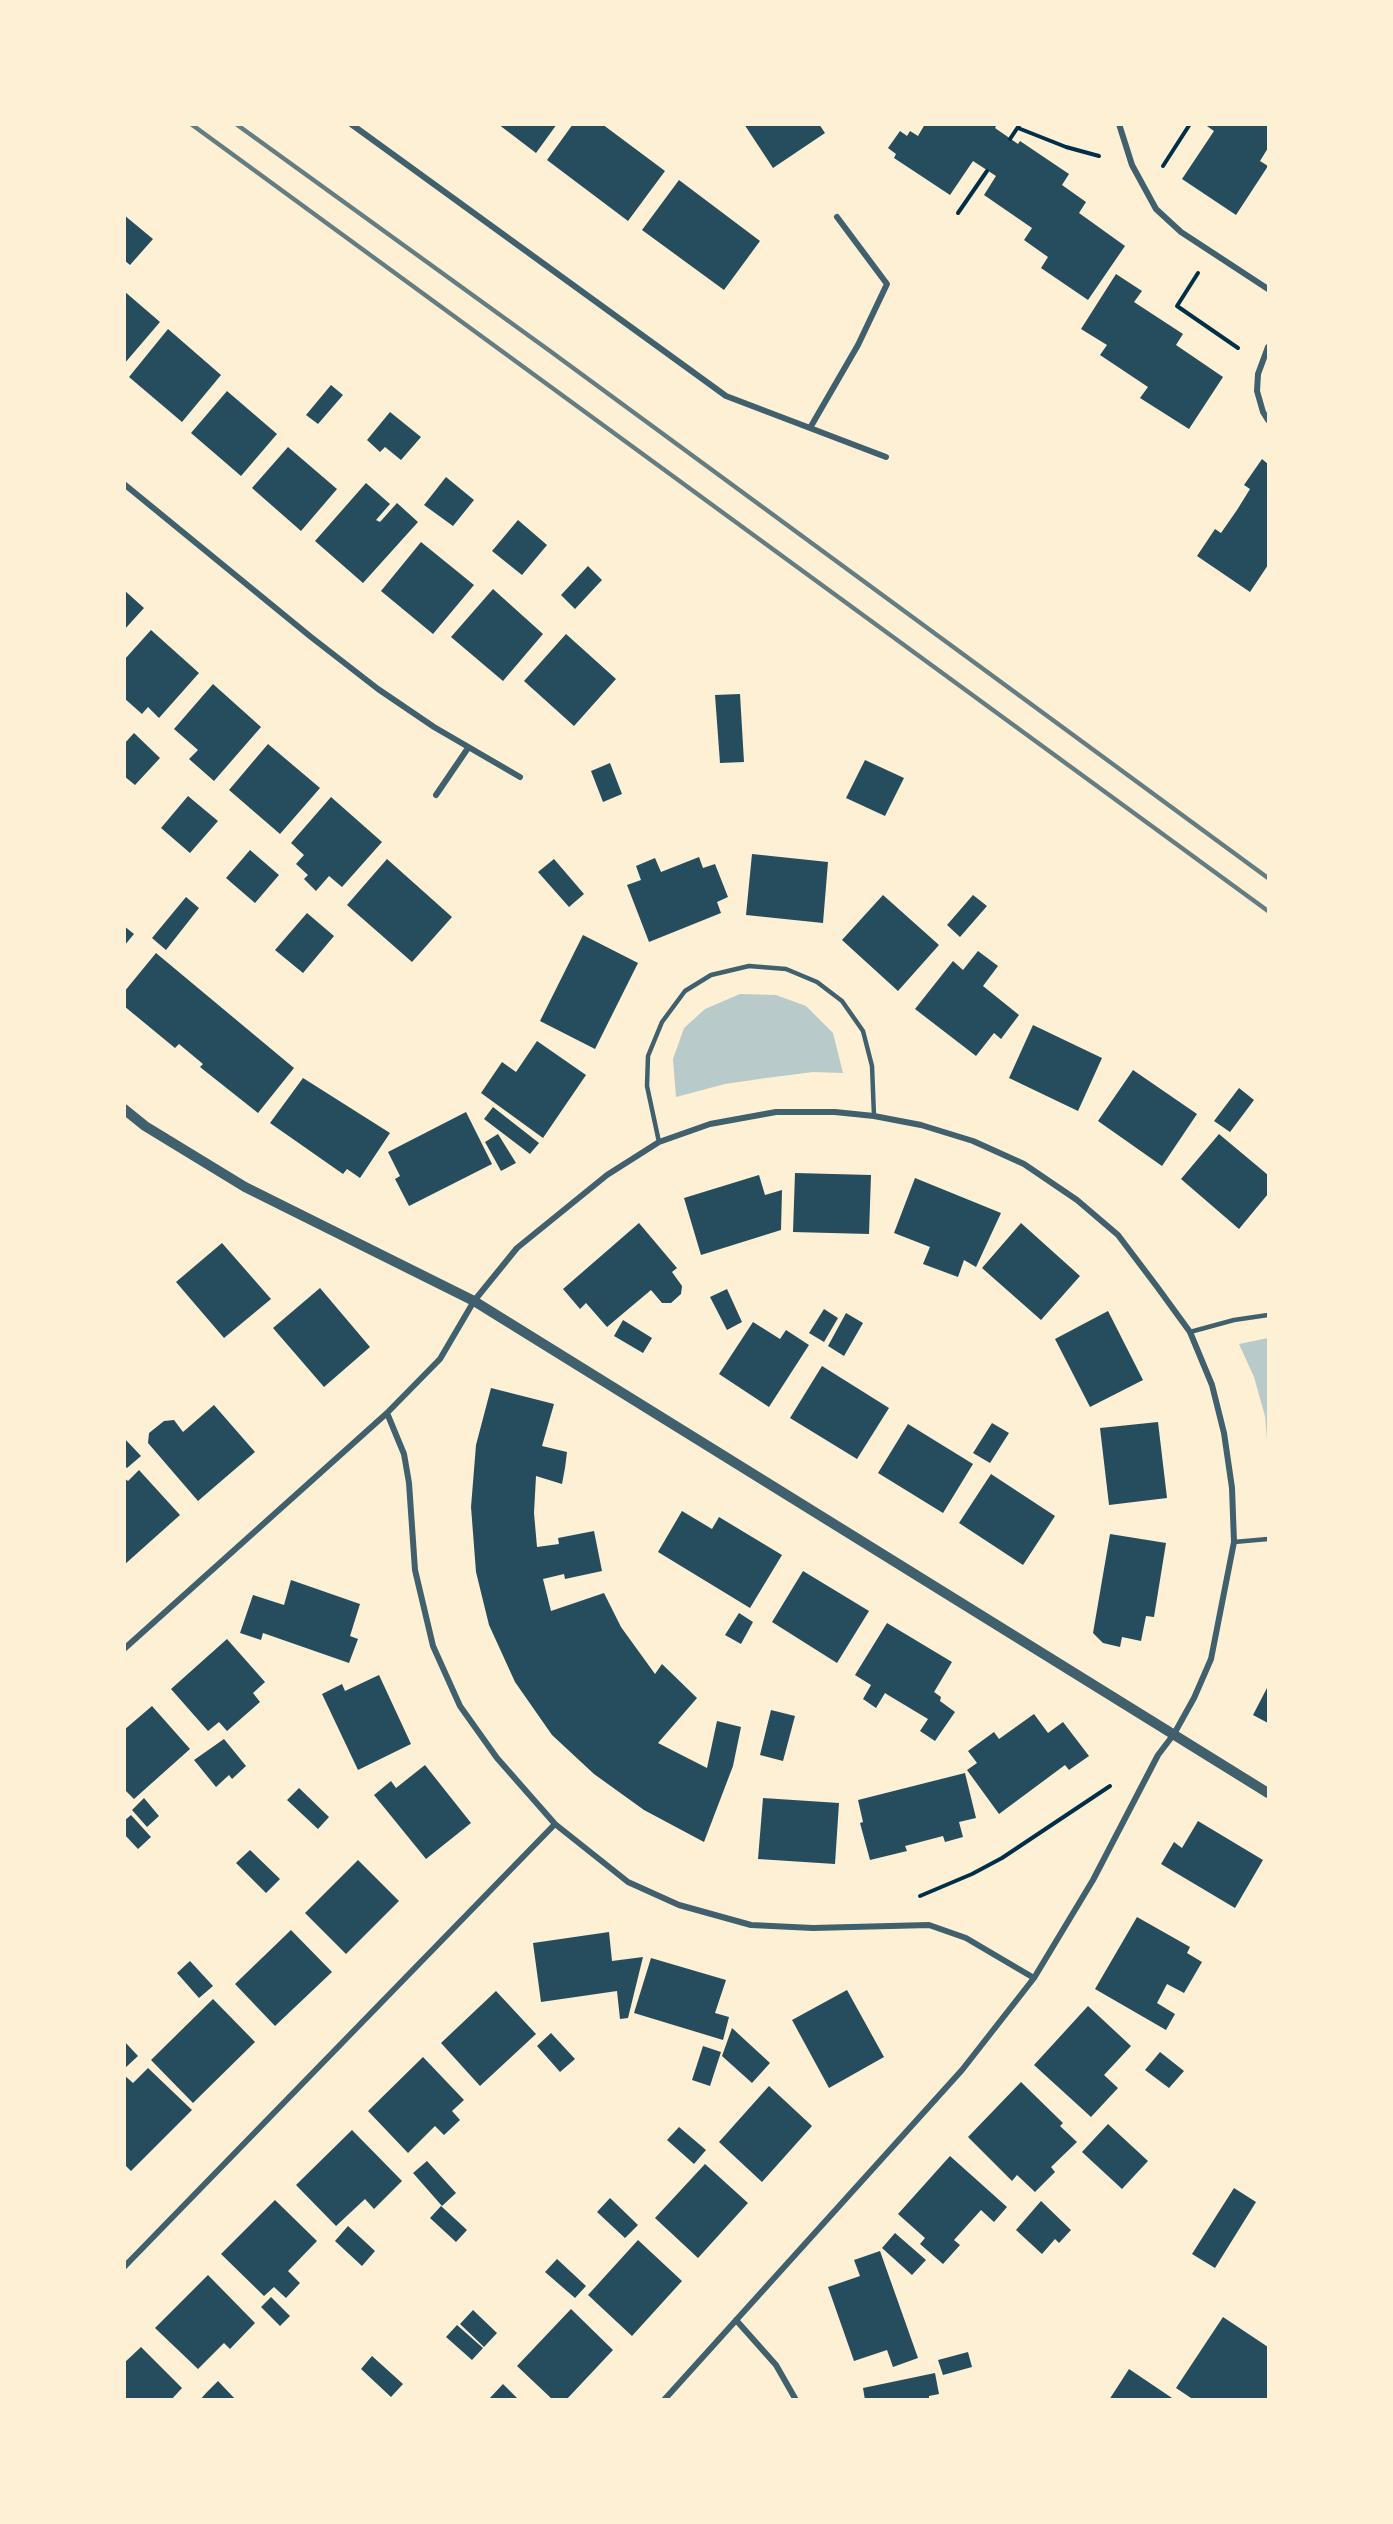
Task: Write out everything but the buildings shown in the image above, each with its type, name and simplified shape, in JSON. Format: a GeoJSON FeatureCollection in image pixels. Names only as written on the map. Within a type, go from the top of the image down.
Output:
{"type":"FeatureCollection","features":[{"type":"Feature","properties":{"kind":"street"},"geometry":{"type":"LineString","coordinates":[[351,124],[726,396],[886,457]]}},
{"type":"Feature","properties":{"kind":"street"},"geometry":{"type":"LineString","coordinates":[[362,132],[366,124]]}},
{"type":"Feature","properties":{"kind":"street"},"geometry":{"type":"LineString","coordinates":[[1119,124],[1132,165],[1156,209],[1168,221],[1211,252],[1269,289]]}},
{"type":"Feature","properties":{"kind":"street"},"geometry":{"type":"LineString","coordinates":[[810,428],[858,345],[887,284],[837,217]]}},
{"type":"Feature","properties":{"kind":"street"},"geometry":{"type":"LineString","coordinates":[[1269,347],[1258,374],[1257,391],[1263,412],[1269,420]]}},
{"type":"Feature","properties":{"kind":"street"},"geometry":{"type":"LineString","coordinates":[[124,484],[302,630],[378,689],[468,748],[520,777]]}},
{"type":"Feature","properties":{"kind":"street"},"geometry":{"type":"LineString","coordinates":[[436,795],[468,748]]}},
{"type":"Feature","properties":{"kind":"street"},"geometry":{"type":"LineString","coordinates":[[124,1109],[145,1126],[245,1187],[474,1301],[1269,1793]]}},
{"type":"Feature","properties":{"kind":"street"},"geometry":{"type":"LineString","coordinates":[[124,1649],[387,1413],[440,1359],[474,1301],[517,1248],[562,1209],[607,1175],[659,1142],[710,1124],[776,1112],[835,1112],[874,1116],[921,1125],[973,1141],[1024,1164],[1077,1200],[1118,1235],[1190,1332],[1212,1386],[1224,1433],[1232,1488],[1234,1542],[1211,1659],[1194,1698],[1174,1734],[1158,1755],[1093,1880],[1034,1978],[962,2070],[664,2400]]}},
{"type":"Feature","properties":{"kind":"street"},"geometry":{"type":"LineString","coordinates":[[387,1413],[404,1454],[409,1482],[416,1570],[433,1646],[460,1706],[497,1758],[555,1824],[628,1882],[679,1905],[751,1925],[813,1928],[929,1925],[966,1938],[1034,1978]]}},
{"type":"Feature","properties":{"kind":"street"},"geometry":{"type":"LineString","coordinates":[[124,2267],[555,1824]]}},
{"type":"Feature","properties":{"kind":"street"},"geometry":{"type":"LineString","coordinates":[[736,2320],[776,2365],[796,2400]]}},
{"type":"Feature","properties":{"kind":"lane"},"geometry":{"type":"LineString","coordinates":[[659,1142],[647,1086],[648,1056],[662,1022],[685,991],[711,975],[749,966],[786,969],[817,982],[842,1002],[863,1030],[872,1066],[874,1116]]}},
{"type":"Feature","properties":{"kind":"lane"},"geometry":{"type":"LineString","coordinates":[[1190,1332],[1234,1320],[1269,1316]]}},
{"type":"Feature","properties":{"kind":"lane"},"geometry":{"type":"LineString","coordinates":[[1234,1542],[1269,1539]]}},
{"type":"Feature","properties":{"kind":"path"},"geometry":{"type":"LineString","coordinates":[[1146,192],[1190,124]]}},
{"type":"Feature","properties":{"kind":"path"},"geometry":{"type":"LineString","coordinates":[[1010,139],[1019,126],[1066,147],[1132,165]]}},
{"type":"Feature","properties":{"kind":"path"},"geometry":{"type":"LineString","coordinates":[[958,213],[987,171]]}},
{"type":"Feature","properties":{"kind":"path"},"geometry":{"type":"LineString","coordinates":[[1211,252],[1177,306],[1261,364]]}},
{"type":"Feature","properties":{"kind":"path"},"geometry":{"type":"LineString","coordinates":[[917,1897],[972,1874],[1002,1858],[1113,1784]]}},
{"type":"Feature","properties":{"kind":"shaded area"},"geometry":{"type":"Polygon","coordinates":[[[740,994],[776,995],[806,1006],[833,1033],[843,1073],[813,1072],[766,1078],[725,1084],[676,1097],[673,1059],[684,1028],[705,1009],[740,994]]]}},
{"type":"Feature","properties":{"kind":"shaded area"},"geometry":{"type":"Polygon","coordinates":[[[1268,1338],[1268,1451],[1265,1416],[1254,1377],[1239,1344],[1268,1338]]]}},
{"type":"Feature","properties":{"kind":"railway"},"geometry":{"type":"LineString","coordinates":[[191,124],[1268,911]]}},
{"type":"Feature","properties":{"kind":"railway"},"geometry":{"type":"LineString","coordinates":[[236,124],[550,351],[1268,878]]}}]}
